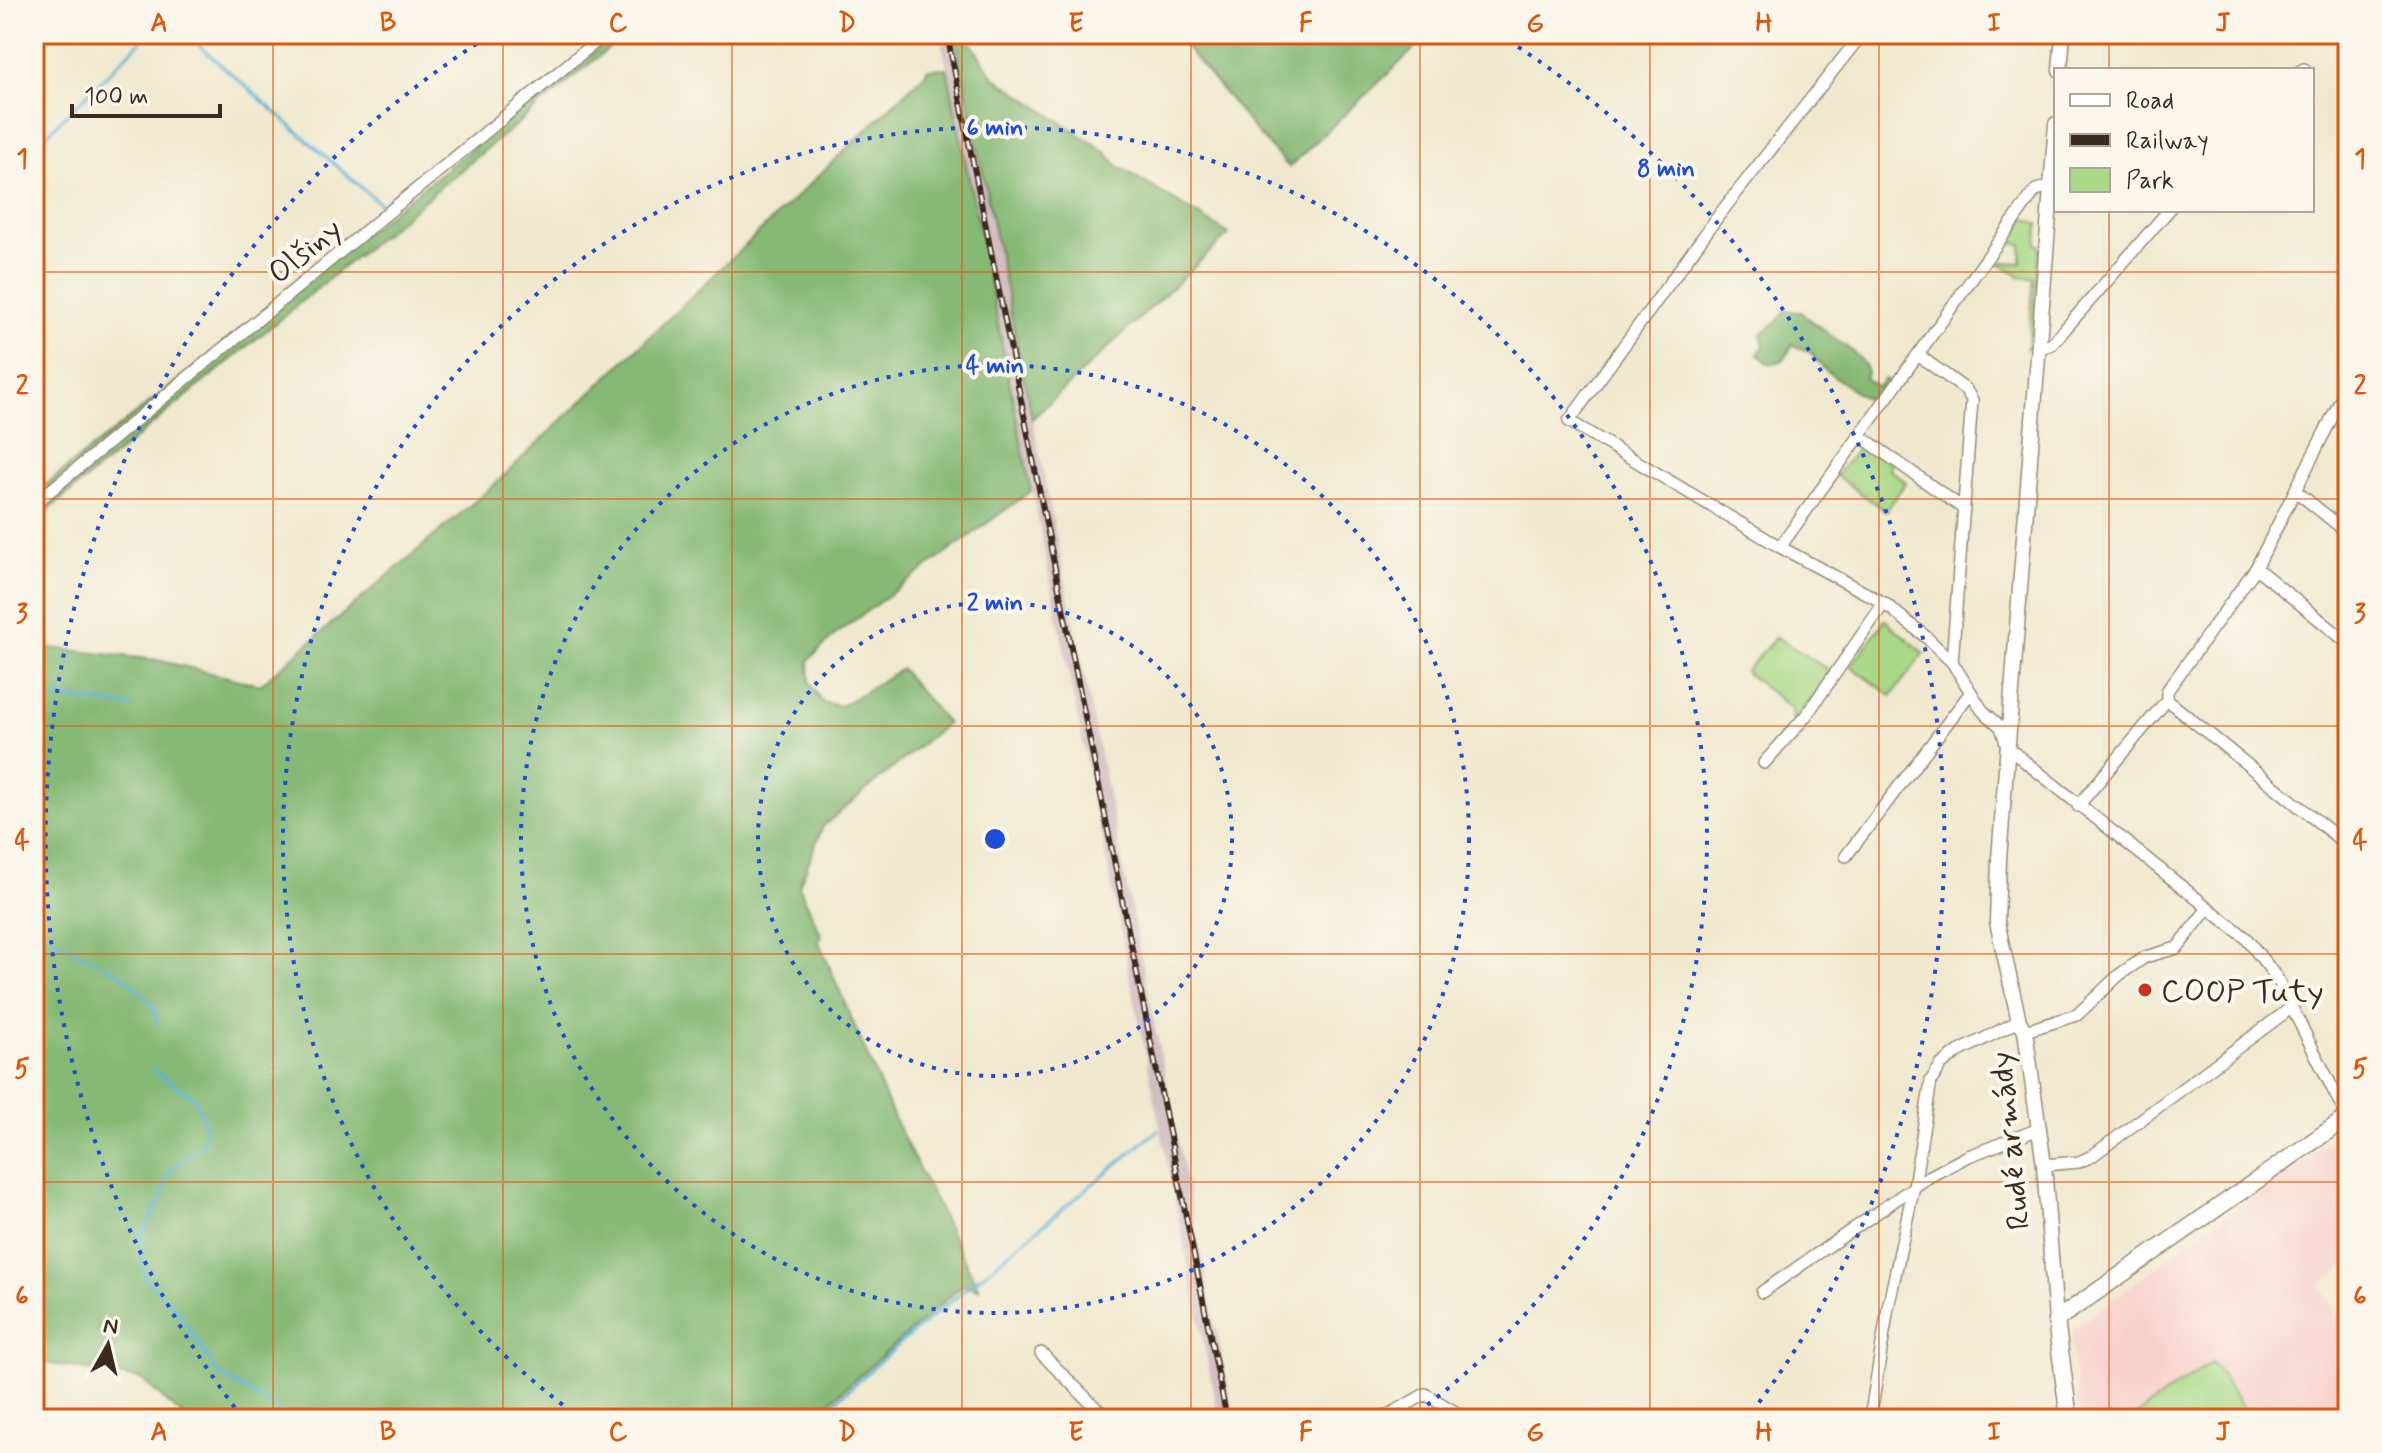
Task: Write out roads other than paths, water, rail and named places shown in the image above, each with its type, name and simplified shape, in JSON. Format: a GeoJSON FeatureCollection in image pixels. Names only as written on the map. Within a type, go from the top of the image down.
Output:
{"type":"FeatureCollection","features":[{"type":"Feature","properties":{"kind":"main road"},"geometry":{"type":"LineString","coordinates":[[2056,1320],[2348,1118]]}},
{"type":"Feature","properties":{"kind":"main road","name":"Rudé armády"},"geometry":{"type":"LineString","coordinates":[[2056,1320],[2069,1419]]}},
{"type":"Feature","properties":{"kind":"street","name":"Olšiny"},"geometry":{"type":"LineString","coordinates":[[34,504],[605,34]]}},
{"type":"Feature","properties":{"kind":"street"},"geometry":{"type":"LineString","coordinates":[[1862,34],[1719,215],[1569,421],[1780,547],[1884,603],[1926,637],[1952,662],[1982,710],[2001,727],[2007,746],[2246,938],[2277,978],[2348,1118]]}},
{"type":"Feature","properties":{"kind":"street"},"geometry":{"type":"LineString","coordinates":[[2060,68],[2063,34]]}},
{"type":"Feature","properties":{"kind":"street","name":"Rudé armády"},"geometry":{"type":"LineString","coordinates":[[2054,149],[2007,746],[1997,922],[2022,1026],[2039,1129],[2056,1320]]}},
{"type":"Feature","properties":{"kind":"street"},"geometry":{"type":"LineString","coordinates":[[1780,547],[2032,195],[2036,190],[2051,186]]}},
{"type":"Feature","properties":{"kind":"street"},"geometry":{"type":"LineString","coordinates":[[2038,349],[2052,344],[2167,212]]}},
{"type":"Feature","properties":{"kind":"street"},"geometry":{"type":"LineString","coordinates":[[1918,355],[1966,390],[1972,400],[1952,662]]}},
{"type":"Feature","properties":{"kind":"street"},"geometry":{"type":"LineString","coordinates":[[2078,806],[2167,700],[2167,691],[2256,568],[2348,386]]}},
{"type":"Feature","properties":{"kind":"street"},"geometry":{"type":"LineString","coordinates":[[1859,435],[1964,509]]}},
{"type":"Feature","properties":{"kind":"street"},"geometry":{"type":"LineString","coordinates":[[2297,492],[2348,533]]}},
{"type":"Feature","properties":{"kind":"street"},"geometry":{"type":"LineString","coordinates":[[2256,568],[2348,643]]}},
{"type":"Feature","properties":{"kind":"street"},"geometry":{"type":"LineString","coordinates":[[1764,763],[1805,717],[1884,603]]}},
{"type":"Feature","properties":{"kind":"street"},"geometry":{"type":"LineString","coordinates":[[1846,856],[1971,692]]}},
{"type":"Feature","properties":{"kind":"street"},"geometry":{"type":"LineString","coordinates":[[2167,700],[2337,837],[2348,852]]}},
{"type":"Feature","properties":{"kind":"street"},"geometry":{"type":"LineString","coordinates":[[1870,1419],[1931,1081],[1941,1065],[1958,1052],[2022,1026],[2077,1015],[2119,975],[2145,957],[2177,948],[2208,908]]}},
{"type":"Feature","properties":{"kind":"street"},"geometry":{"type":"LineString","coordinates":[[2044,1165],[2079,1162],[2092,1156],[2291,1008]]}},
{"type":"Feature","properties":{"kind":"street"},"geometry":{"type":"LineString","coordinates":[[1762,1292],[1914,1186],[1966,1157],[2039,1129]]}},
{"type":"Feature","properties":{"kind":"street"},"geometry":{"type":"LineString","coordinates":[[1041,1353],[1107,1419]]}},
{"type":"Feature","properties":{"kind":"street"},"geometry":{"type":"LineString","coordinates":[[1382,1419],[1425,1394],[1467,1419]]}},
{"type":"Feature","properties":{"kind":"waterway"},"geometry":{"type":"LineString","coordinates":[[34,147],[148,34]]}},
{"type":"Feature","properties":{"kind":"waterway"},"geometry":{"type":"LineString","coordinates":[[186,34],[380,204]]}},
{"type":"Feature","properties":{"kind":"waterway"},"geometry":{"type":"LineString","coordinates":[[34,694],[132,707]]}},
{"type":"Feature","properties":{"kind":"waterway"},"geometry":{"type":"LineString","coordinates":[[34,930],[122,975],[151,1002],[158,1023]]}},
{"type":"Feature","properties":{"kind":"waterway"},"geometry":{"type":"LineString","coordinates":[[153,1070],[193,1097],[203,1116],[205,1132],[202,1145],[169,1171],[159,1203],[143,1233],[140,1247],[146,1280],[179,1312],[217,1373],[293,1419]]}},
{"type":"Feature","properties":{"kind":"waterway"},"geometry":{"type":"LineString","coordinates":[[816,1419],[904,1340],[1158,1130]]}},
{"type":"Feature","properties":{"kind":"railway"},"geometry":{"type":"LineString","coordinates":[[947,34],[1227,1419]]}},
{"type":"Feature","properties":{"kind":"place","name":"COOP Tuty"},"geometry":{"type":"Point","coordinates":[2145,990]}}]}
